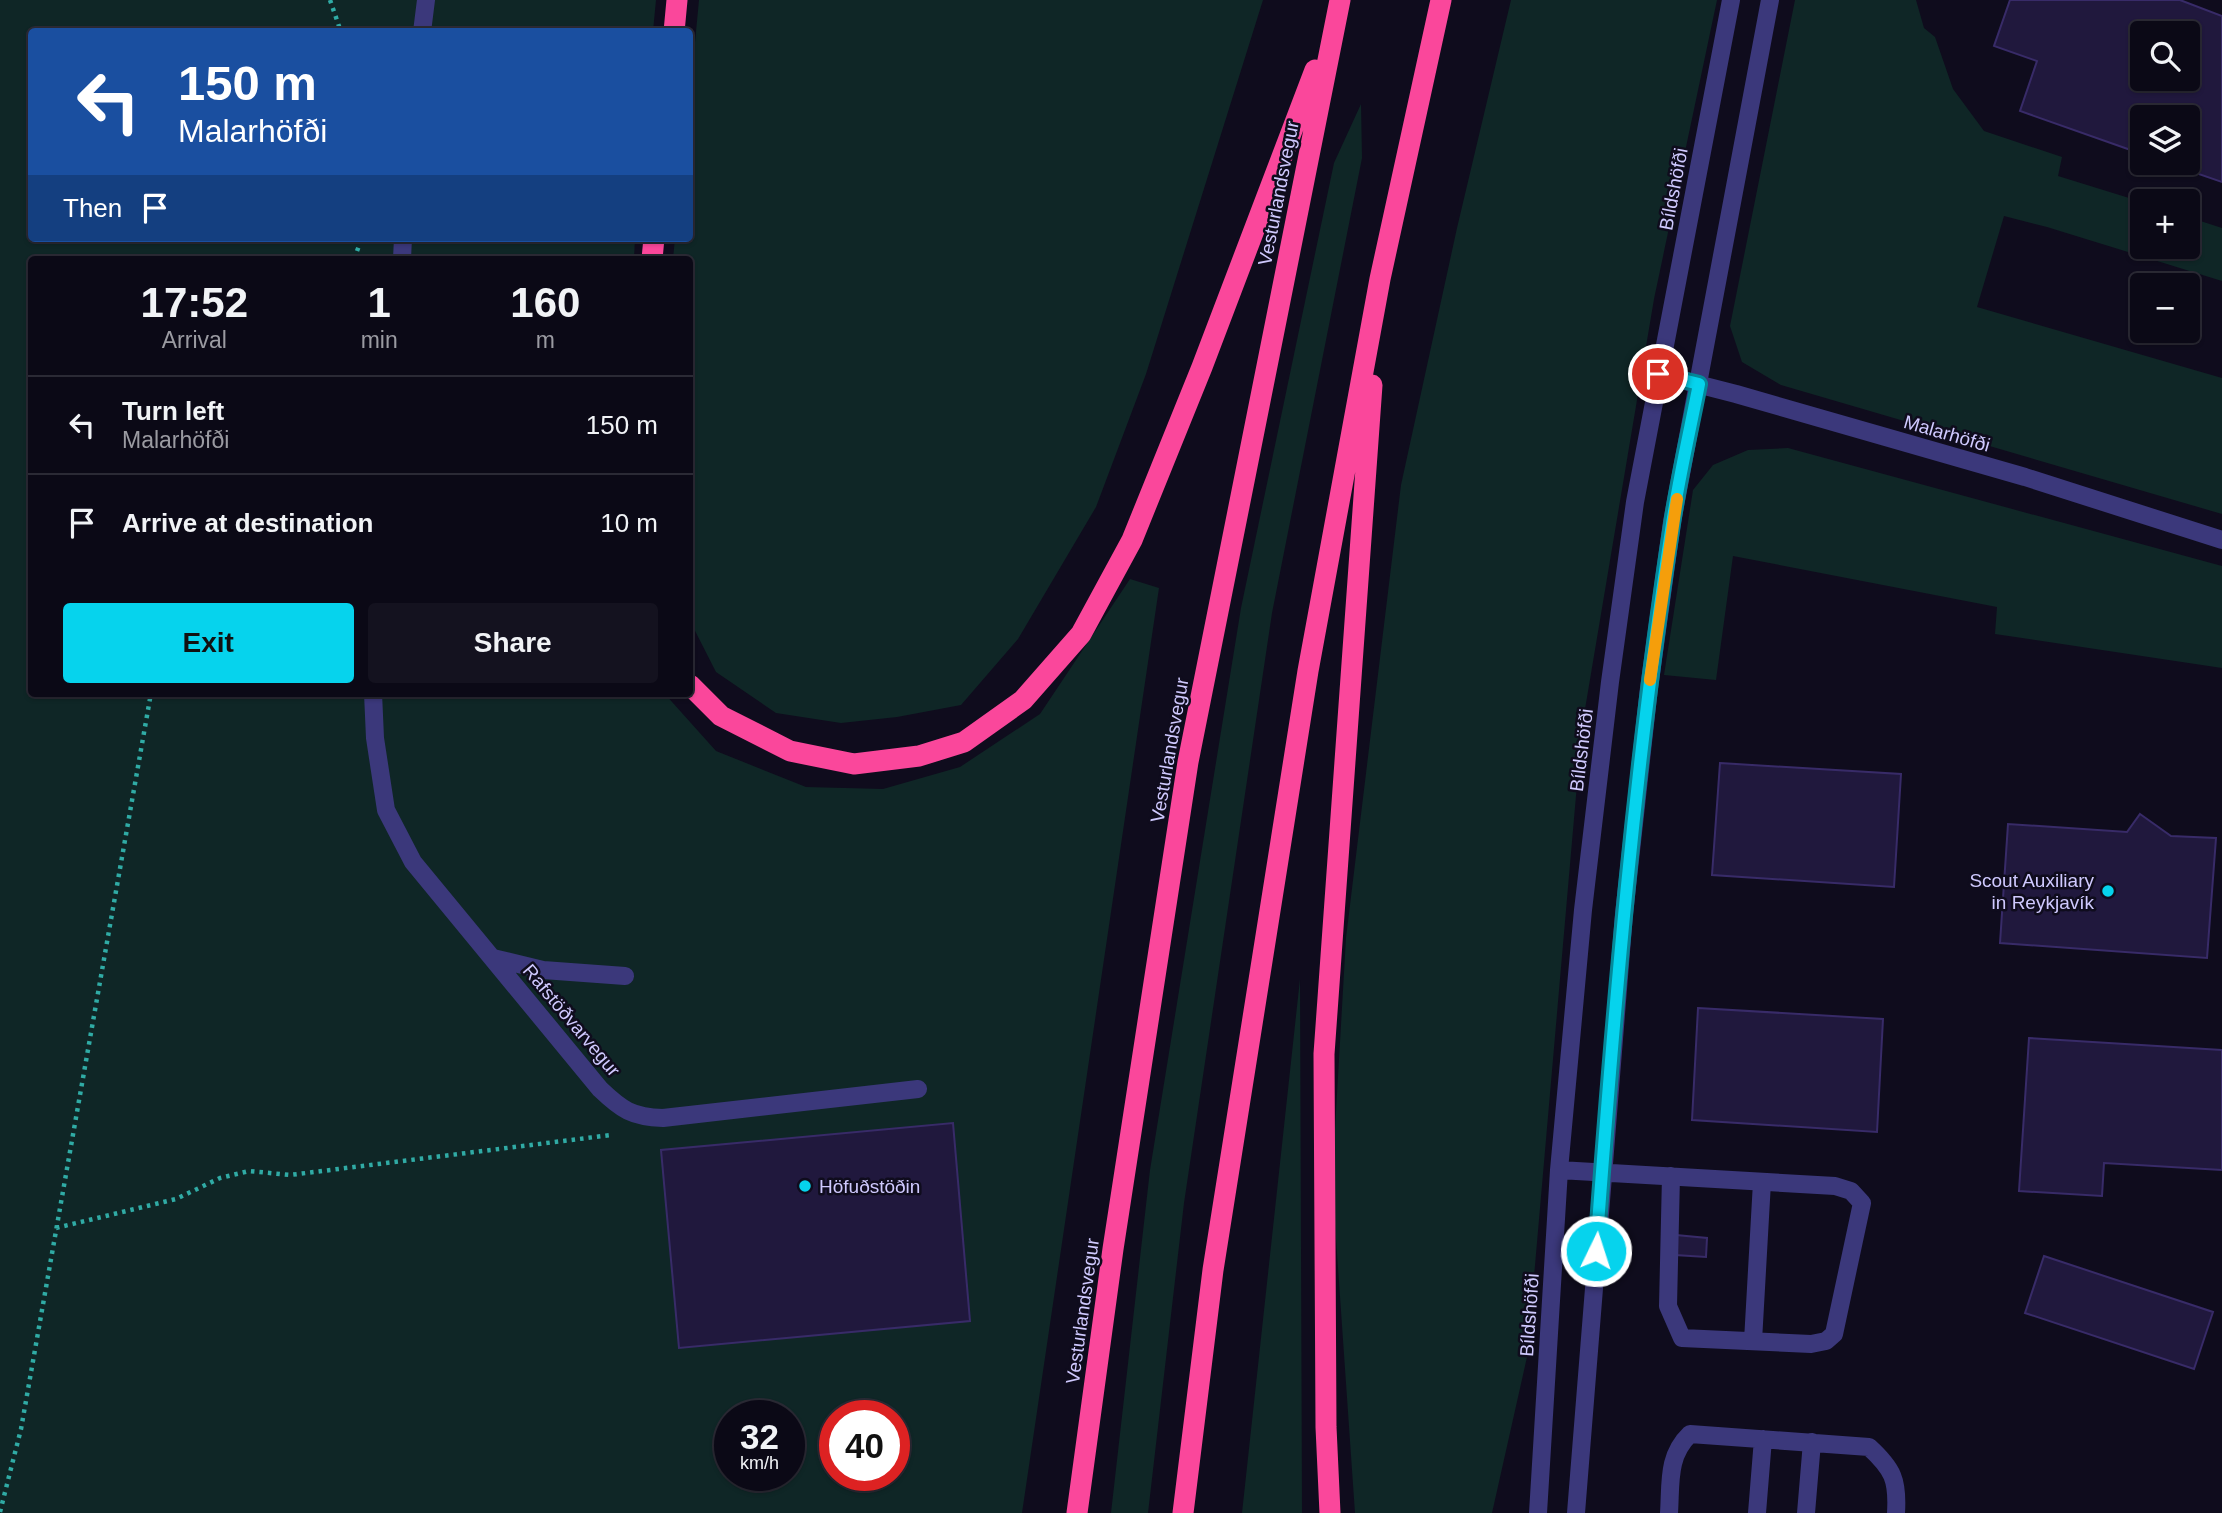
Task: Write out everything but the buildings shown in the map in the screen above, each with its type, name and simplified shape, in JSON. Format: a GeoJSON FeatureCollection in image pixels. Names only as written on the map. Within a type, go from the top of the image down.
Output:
{"type":"FeatureCollection","features":[{"type":"Feature","properties":{"kind":"highway"},"geometry":{"type":"LineString","coordinates":[[674,28],[677,0]]}},
{"type":"Feature","properties":{"kind":"highway"},"geometry":{"type":"LineString","coordinates":[[1183,1513],[1213,1270],[1303,699],[1380,279],[1441,0]]}},
{"type":"Feature","properties":{"kind":"highway"},"geometry":{"type":"LineString","coordinates":[[693,688],[721,716],[790,751],[854,764],[919,756],[964,742],[1023,700],[1081,634],[1132,540],[1202,367],[1338,6]]}},
{"type":"Feature","properties":{"kind":"highway","name":"Vesturlandsvegur"},"geometry":{"type":"LineString","coordinates":[[1077,1513],[1113,1250],[1188,762],[1338,6]]}},
{"type":"Feature","properties":{"kind":"highway"},"geometry":{"type":"LineString","coordinates":[[1330,1513],[1326,1427],[1324,1054],[1380,279]]}},
{"type":"Feature","properties":{"kind":"street"},"geometry":{"type":"LineString","coordinates":[[422,28],[426,0]]}},
{"type":"Feature","properties":{"kind":"street","name":"Bíldshöfði"},"geometry":{"type":"LineString","coordinates":[[1538,1513],[1559,1170],[1583,910],[1610,682],[1635,502],[1731,0]]}},
{"type":"Feature","properties":{"kind":"street"},"geometry":{"type":"LineString","coordinates":[[1576,1513],[1624,914],[1649,688],[1672,522],[1770,0]]}},
{"type":"Feature","properties":{"kind":"street","name":"Malarhöfði"},"geometry":{"type":"LineString","coordinates":[[1658,374],[2025,477],[2222,540]]}},
{"type":"Feature","properties":{"kind":"street","name":"Rafstöðvarvegur"},"geometry":{"type":"LineString","coordinates":[[373,697],[375,738],[386,810],[413,862],[600,1089],[621,1109],[642,1117],[663,1118],[918,1088]]}},
{"type":"Feature","properties":{"kind":"street"},"geometry":{"type":"LineString","coordinates":[[492,958],[543,970],[625,976]]}},
{"type":"Feature","properties":{"kind":"street"},"geometry":{"type":"LineString","coordinates":[[1559,1170],[1602,1172],[1671,1176],[1762,1182],[1835,1186],[1851,1191],[1862,1203],[1835,1334],[1826,1341],[1811,1344],[1682,1338],[1668,1306],[1671,1176]]}},
{"type":"Feature","properties":{"kind":"street"},"geometry":{"type":"LineString","coordinates":[[1753,1341],[1762,1182]]}},
{"type":"Feature","properties":{"kind":"street"},"geometry":{"type":"LineString","coordinates":[[1669,1513],[1673,1462],[1679,1445],[1690,1434],[1869,1447],[1888,1464],[1897,1488],[1896,1513]]}},
{"type":"Feature","properties":{"kind":"street"},"geometry":{"type":"LineString","coordinates":[[1757,1513],[1763,1439]]}},
{"type":"Feature","properties":{"kind":"street"},"geometry":{"type":"LineString","coordinates":[[1807,1513],[1812,1442]]}},
{"type":"Feature","properties":{"kind":"path"},"geometry":{"type":"LineString","coordinates":[[330,0],[340,28]]}},
{"type":"Feature","properties":{"kind":"path"},"geometry":{"type":"LineString","coordinates":[[0,1512],[21,1429],[150,697]]}},
{"type":"Feature","properties":{"kind":"path"},"geometry":{"type":"LineString","coordinates":[[56,1228],[176,1199],[220,1178],[249,1171],[290,1175],[621,1134],[642,1117]]}},
{"type":"Feature","properties":{"kind":"green space"},"geometry":{"type":"Polygon","coordinates":[[[0,0],[656,0],[653,28],[28,28],[28,242],[635,242],[634,256],[28,256],[28,697],[668,697],[716,751],[806,787],[883,789],[960,767],[1040,714],[1130,579],[1159,588],[1022,1513],[0,1513],[0,0]]]}},
{"type":"Feature","properties":{"kind":"green space"},"geometry":{"type":"Polygon","coordinates":[[[699,0],[1263,0],[1146,374],[1096,507],[1018,639],[961,705],[897,717],[841,723],[776,713],[716,672],[693,627],[693,256],[673,256],[675,242],[693,242],[693,63],[699,0]]]}},
{"type":"Feature","properties":{"kind":"green space"},"geometry":{"type":"Polygon","coordinates":[[[1511,0],[1717,0],[1654,299],[1582,727],[1527,1357],[1492,1513],[1355,1513],[1332,1181],[1346,938],[1401,485],[1457,228],[1511,0]]]}},
{"type":"Feature","properties":{"kind":"green space"},"geometry":{"type":"Polygon","coordinates":[[[1795,0],[1916,0],[1924,28],[1935,37],[1953,89],[1984,131],[2062,157],[2058,176],[2130,198],[2130,253],[2004,216],[1977,307],[2222,378],[2222,514],[1781,385],[1742,362],[1730,326],[1795,0]]]}},
{"type":"Feature","properties":{"kind":"green space"},"geometry":{"type":"Polygon","coordinates":[[[1361,104],[1362,158],[1272,613],[1184,1203],[1148,1513],[1111,1513],[1150,1170],[1241,608],[1334,163],[1361,104]]]}},
{"type":"Feature","properties":{"kind":"green space"},"geometry":{"type":"Polygon","coordinates":[[[2200,221],[2222,228],[2222,281],[2151,259],[2200,259],[2200,221]]]}},
{"type":"Feature","properties":{"kind":"green space"},"geometry":{"type":"Polygon","coordinates":[[[1788,448],[2222,566],[2222,668],[1995,634],[1997,607],[1733,556],[1716,680],[1664,675],[1693,490],[1713,465],[1748,450],[1788,448]]]}},
{"type":"Feature","properties":{"kind":"green space"},"geometry":{"type":"Polygon","coordinates":[[[1300,979],[1302,1513],[1242,1513],[1300,979]]]}},
{"type":"Feature","properties":{"kind":"slow traffic"},"geometry":{"type":"LineString","coordinates":[[1650,680],[1677,499]]}},
{"type":"Feature","properties":{"kind":"place","name":"Scout Auxiliary in Reykjavík"},"geometry":{"type":"Point","coordinates":[2108,891]}},
{"type":"Feature","properties":{"kind":"place","name":"Höfuðstöðin"},"geometry":{"type":"Point","coordinates":[805,1186]}},
{"type":"Feature","properties":{"kind":"route"},"geometry":{"type":"LineString","coordinates":[[1596,1251],[1624,914],[1649,688],[1672,522],[1699,384],[1658,374]]}}]}
